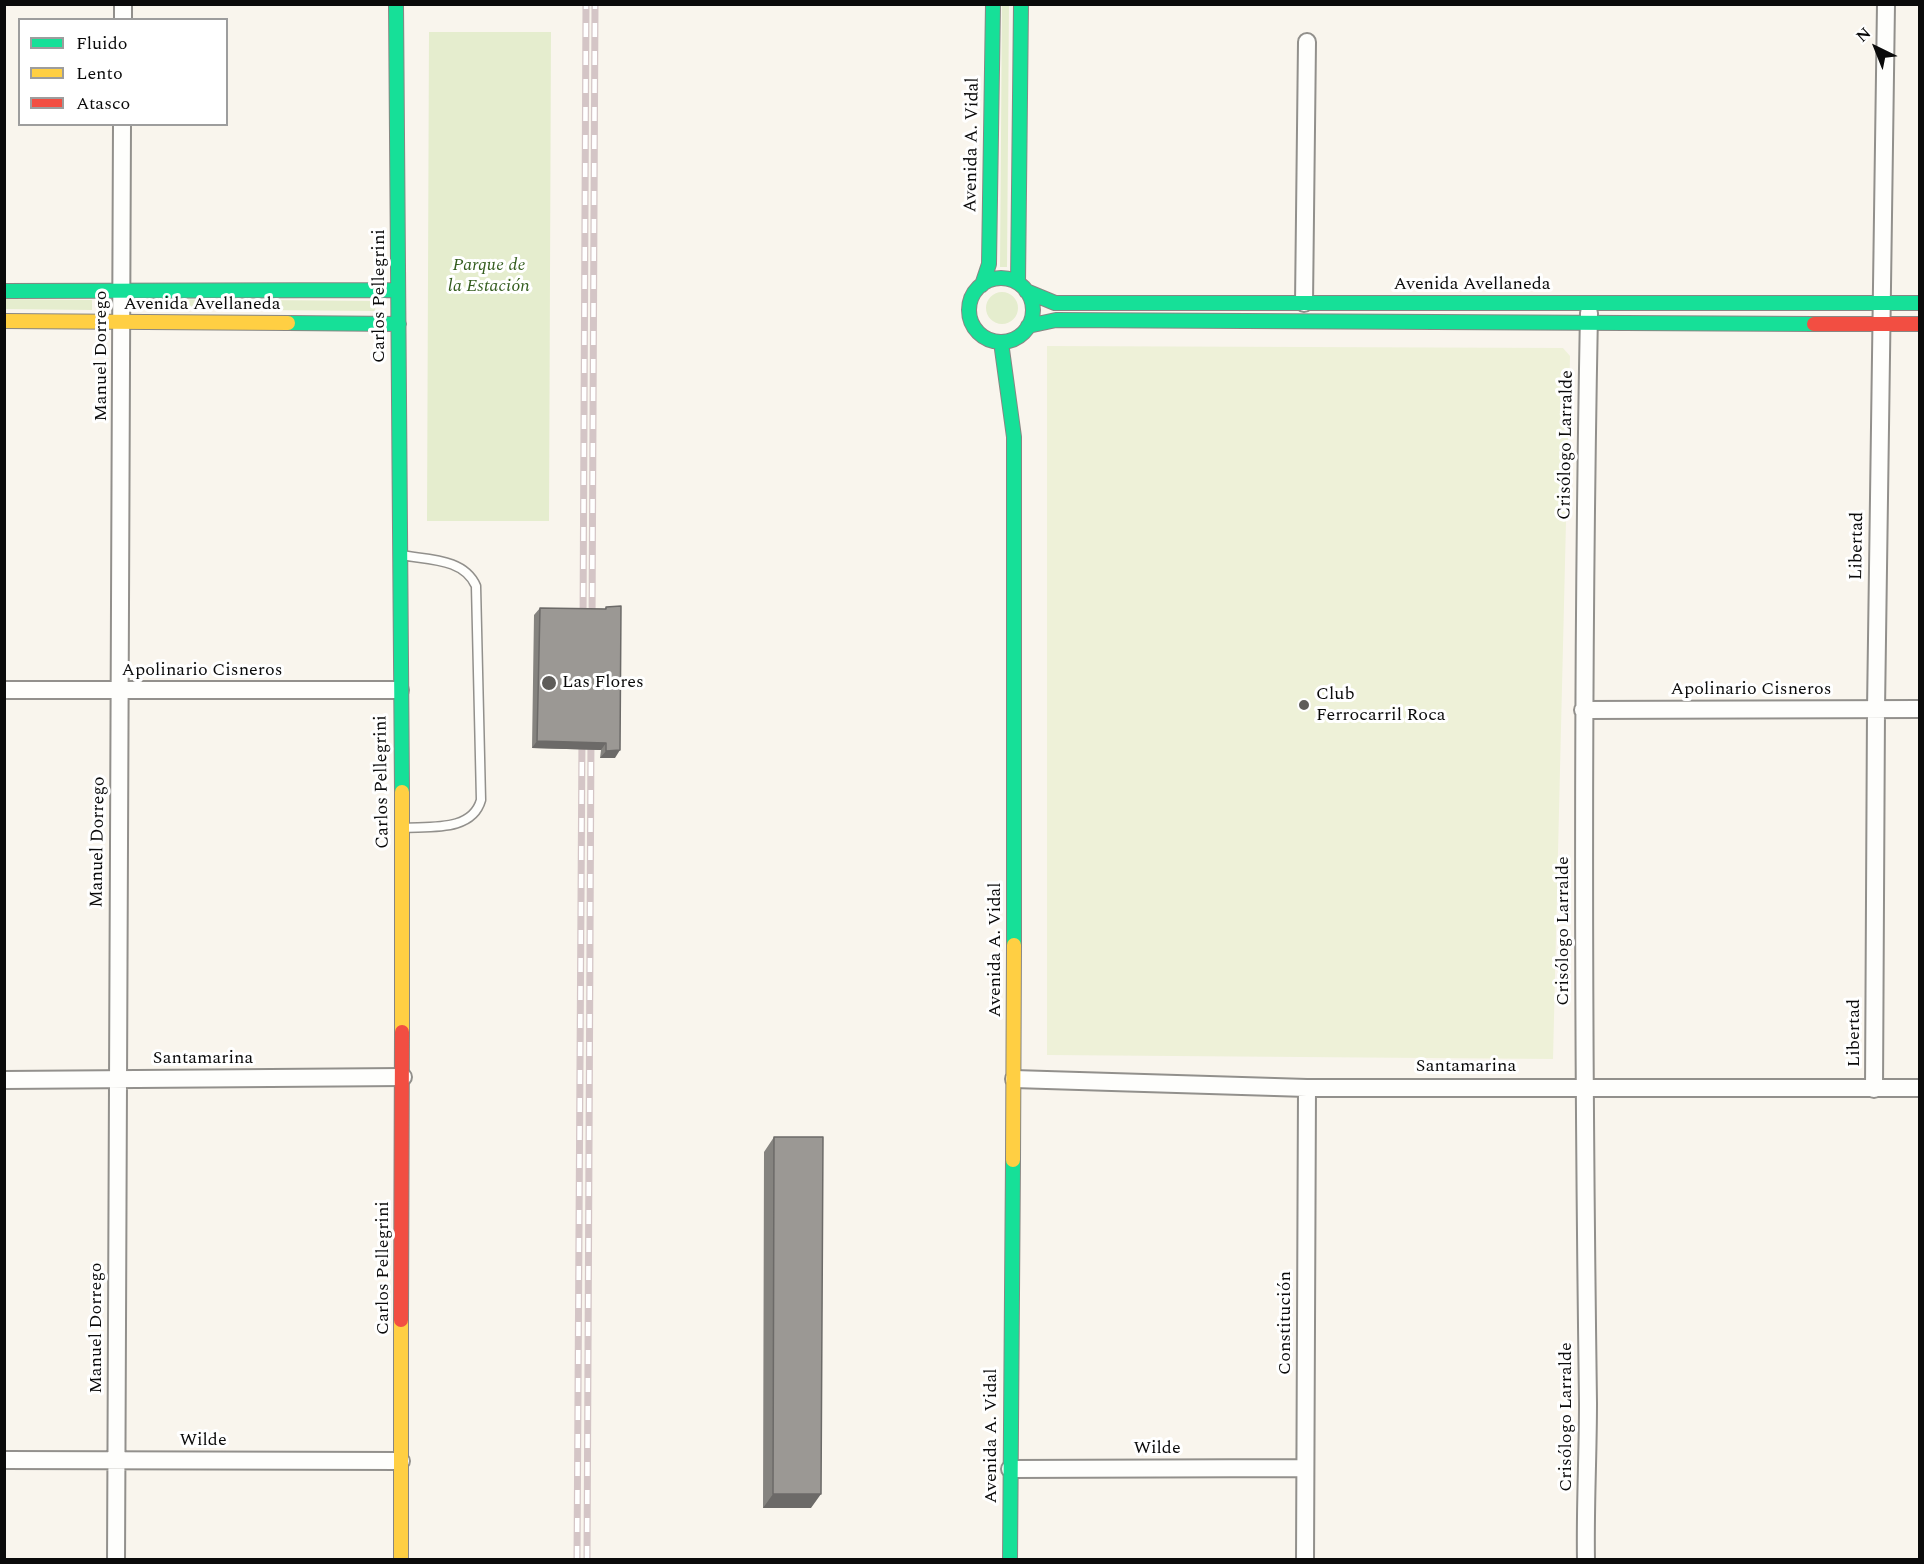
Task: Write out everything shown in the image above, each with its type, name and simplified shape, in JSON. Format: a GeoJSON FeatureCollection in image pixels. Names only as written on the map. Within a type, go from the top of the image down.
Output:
{"type":"FeatureCollection","features":[{"type":"Feature","properties":{"kind":"street","name":"Carlos Pellegrini"},"geometry":{"type":"LineString","coordinates":[[396,4],[402,828],[401,1560]]}},
{"type":"Feature","properties":{"kind":"street","name":"Avenida A. Vidal"},"geometry":{"type":"LineString","coordinates":[[982,285],[989,264],[993,4]]}},
{"type":"Feature","properties":{"kind":"street"},"geometry":{"type":"LineString","coordinates":[[1021,4],[1017,256],[1022,287]]}},
{"type":"Feature","properties":{"kind":"street","name":"Libertad"},"geometry":{"type":"LineString","coordinates":[[1874,1089],[1876,709],[1886,4]]}},
{"type":"Feature","properties":{"kind":"street"},"geometry":{"type":"LineString","coordinates":[[1305,322],[1307,42]]}},
{"type":"Feature","properties":{"kind":"street","name":"Manuel Dorrego"},"geometry":{"type":"LineString","coordinates":[[116,1560],[122,126]]}},
{"type":"Feature","properties":{"kind":"street"},"geometry":{"type":"LineString","coordinates":[[1000,278],[1009,279],[1022,287],[1031,299],[1033,308],[1028,326],[1022,335],[1012,340],[992,341],[975,329],[969,311],[975,292],[982,285],[1000,278]]}},
{"type":"Feature","properties":{"kind":"street","name":"Avenida Avellaneda"},"geometry":{"type":"LineString","coordinates":[[1022,287],[1042,299],[1055,303],[1920,303]]}},
{"type":"Feature","properties":{"kind":"street","name":"Avenida Avellaneda"},"geometry":{"type":"LineString","coordinates":[[4,291],[398,290]]}},
{"type":"Feature","properties":{"kind":"street","name":"Crisólogo Larralde"},"geometry":{"type":"LineString","coordinates":[[1586,1560],[1588,1459],[1583,1086],[1583,710],[1589,303]]}},
{"type":"Feature","properties":{"kind":"street","name":"Avenida Avellaneda"},"geometry":{"type":"LineString","coordinates":[[1028,326],[1056,320],[1920,324]]}},
{"type":"Feature","properties":{"kind":"street","name":"Avenida Avellaneda"},"geometry":{"type":"LineString","coordinates":[[4,321],[399,324]]}},
{"type":"Feature","properties":{"kind":"street","name":"Avenida A. Vidal"},"geometry":{"type":"LineString","coordinates":[[1001,342],[1014,437],[1014,1078],[1010,1560]]}},
{"type":"Feature","properties":{"kind":"street","name":"Apolinario Cisneros"},"geometry":{"type":"LineString","coordinates":[[4,690],[400,690]]}},
{"type":"Feature","properties":{"kind":"street","name":"Apolinario Cisneros"},"geometry":{"type":"LineString","coordinates":[[1583,710],[1920,709]]}},
{"type":"Feature","properties":{"kind":"street","name":"Santamarina"},"geometry":{"type":"LineString","coordinates":[[4,1080],[402,1077]]}},
{"type":"Feature","properties":{"kind":"street","name":"Santamarina"},"geometry":{"type":"LineString","coordinates":[[1014,1078],[1307,1088],[1583,1086],[1920,1088]]}},
{"type":"Feature","properties":{"kind":"street","name":"Constitución"},"geometry":{"type":"LineString","coordinates":[[1305,1560],[1307,1088]]}},
{"type":"Feature","properties":{"kind":"street","name":"Wilde"},"geometry":{"type":"LineString","coordinates":[[4,1460],[401,1461]]}},
{"type":"Feature","properties":{"kind":"street","name":"Wilde"},"geometry":{"type":"LineString","coordinates":[[1010,1469],[1305,1468]]}},
{"type":"Feature","properties":{"kind":"lane"},"geometry":{"type":"LineString","coordinates":[[399,555],[459,566],[472,575],[477,585],[481,800],[479,809],[470,819],[458,824],[402,828]]}},
{"type":"Feature","properties":{"kind":"green space"},"geometry":{"type":"Polygon","coordinates":[[[1009,4],[1007,267],[1000,267],[1002,5],[1009,4]]]}},
{"type":"Feature","properties":{"kind":"green space","name":"Parque de la Estación"},"geometry":{"type":"Polygon","coordinates":[[[429,32],[551,32],[549,521],[427,521],[429,32]]]}},
{"type":"Feature","properties":{"kind":"green space"},"geometry":{"type":"Polygon","coordinates":[[[1002,292],[1013,297],[1018,308],[1013,319],[1002,324],[991,319],[986,308],[991,297],[1002,292]]]}},
{"type":"Feature","properties":{"kind":"green space"},"geometry":{"type":"Polygon","coordinates":[[[5,299],[92,300],[92,310],[5,309],[5,299]]]}},
{"type":"Feature","properties":{"kind":"green space"},"geometry":{"type":"Polygon","coordinates":[[[140,299],[376,301],[375,311],[140,309],[140,299]]]}},
{"type":"Feature","properties":{"kind":"green space","name":"Club Ferrocarril Roca"},"geometry":{"type":"Polygon","coordinates":[[[1047,346],[1563,348],[1570,356],[1553,1059],[1047,1055],[1047,346]]]}},
{"type":"Feature","properties":{"kind":"building"},"geometry":{"type":"Polygon","coordinates":[[[621,606],[620,750],[606,751],[606,743],[537,741],[540,608],[606,609],[606,607],[621,606]]]}},
{"type":"Feature","properties":{"kind":"building"},"geometry":{"type":"Polygon","coordinates":[[[774,1137],[823,1137],[821,1494],[773,1494],[774,1137]]]}},
{"type":"Feature","properties":{"kind":"railway"},"geometry":{"type":"LineString","coordinates":[[583,625],[586,4]]}},
{"type":"Feature","properties":{"kind":"railway"},"geometry":{"type":"LineString","coordinates":[[592,625],[595,4]]}},
{"type":"Feature","properties":{"kind":"railway"},"geometry":{"type":"LineString","coordinates":[[577,1560],[582,733]]}},
{"type":"Feature","properties":{"kind":"railway"},"geometry":{"type":"LineString","coordinates":[[587,1560],[591,733]]}},
{"type":"Feature","properties":{"kind":"traffic: fast"},"geometry":{"type":"LineString","coordinates":[[396,4],[402,792]]}},
{"type":"Feature","properties":{"kind":"traffic: fast"},"geometry":{"type":"LineString","coordinates":[[982,285],[989,264],[993,4]]}},
{"type":"Feature","properties":{"kind":"traffic: fast"},"geometry":{"type":"LineString","coordinates":[[1018,283],[1021,4]]}},
{"type":"Feature","properties":{"kind":"traffic: fast"},"geometry":{"type":"LineString","coordinates":[[1001,278],[1019,284],[1027,292],[1033,310],[1027,328],[1019,336],[1001,342],[983,336],[975,328],[969,310],[975,292],[983,284],[1001,278]]}},
{"type":"Feature","properties":{"kind":"traffic: fast"},"geometry":{"type":"LineString","coordinates":[[4,291],[398,290]]}},
{"type":"Feature","properties":{"kind":"traffic: fast"},"geometry":{"type":"LineString","coordinates":[[1026,291],[1055,303],[1920,303]]}},
{"type":"Feature","properties":{"kind":"traffic: fast"},"geometry":{"type":"LineString","coordinates":[[1028,326],[1056,320],[1814,324]]}},
{"type":"Feature","properties":{"kind":"traffic: fast"},"geometry":{"type":"LineString","coordinates":[[288,323],[399,324]]}},
{"type":"Feature","properties":{"kind":"traffic: fast"},"geometry":{"type":"LineString","coordinates":[[1001,342],[1014,437],[1014,945]]}},
{"type":"Feature","properties":{"kind":"traffic: fast"},"geometry":{"type":"LineString","coordinates":[[1010,1560],[1013,1160]]}},
{"type":"Feature","properties":{"kind":"traffic: slow"},"geometry":{"type":"LineString","coordinates":[[4,321],[288,323]]}},
{"type":"Feature","properties":{"kind":"traffic: slow"},"geometry":{"type":"LineString","coordinates":[[402,792],[402,1032]]}},
{"type":"Feature","properties":{"kind":"traffic: slow"},"geometry":{"type":"LineString","coordinates":[[1013,1160],[1014,945]]}},
{"type":"Feature","properties":{"kind":"traffic: slow"},"geometry":{"type":"LineString","coordinates":[[401,1320],[401,1560]]}},
{"type":"Feature","properties":{"kind":"traffic: jam"},"geometry":{"type":"LineString","coordinates":[[1814,324],[1920,324]]}},
{"type":"Feature","properties":{"kind":"traffic: jam"},"geometry":{"type":"LineString","coordinates":[[401,1320],[402,1032]]}},
{"type":"Feature","properties":{"kind":"place","name":"Las Flores"},"geometry":{"type":"Point","coordinates":[549,683]}},
{"type":"Feature","properties":{"kind":"place","name":"Club Ferrocarril Roca"},"geometry":{"type":"Point","coordinates":[1304,705]}}]}
